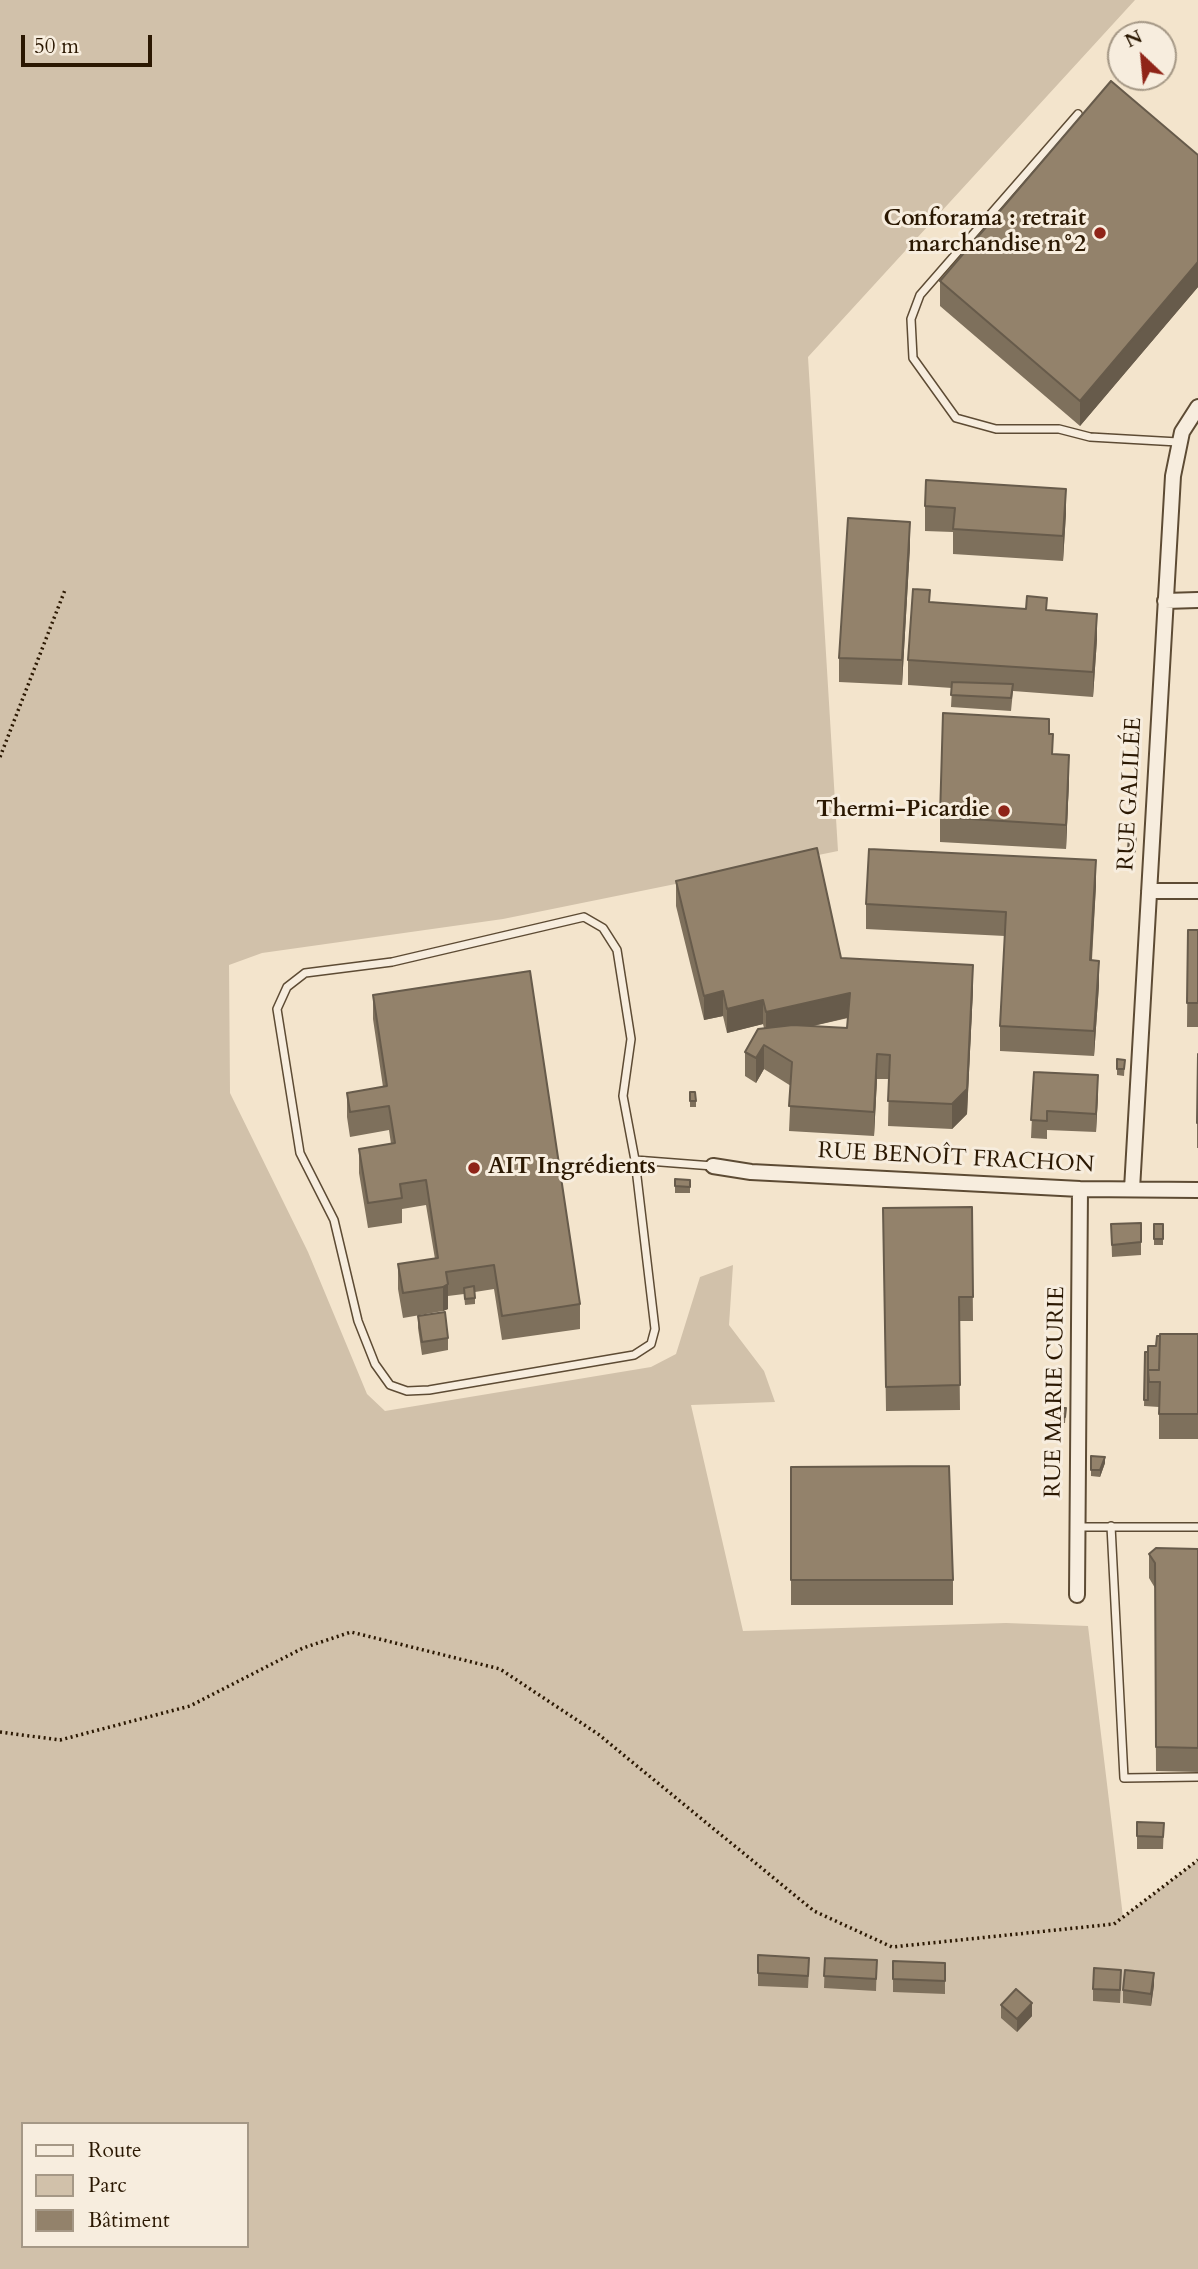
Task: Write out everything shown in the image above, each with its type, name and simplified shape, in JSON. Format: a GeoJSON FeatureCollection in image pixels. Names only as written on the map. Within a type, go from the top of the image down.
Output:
{"type":"FeatureCollection","features":[{"type":"Feature","properties":{"kind":"street","name":"RUE GALILÉE"},"geometry":{"type":"LineString","coordinates":[[1132,1189],[1174,464],[1178,442],[1198,407]]}},
{"type":"Feature","properties":{"kind":"street"},"geometry":{"type":"LineString","coordinates":[[1165,601],[1198,600]]}},
{"type":"Feature","properties":{"kind":"street"},"geometry":{"type":"LineString","coordinates":[[1149,891],[1198,891]]}},
{"type":"Feature","properties":{"kind":"street","name":"RUE BENOÎT FRACHON"},"geometry":{"type":"LineString","coordinates":[[713,1166],[751,1172],[1080,1189],[1198,1189]]}},
{"type":"Feature","properties":{"kind":"street","name":"RUE MARIE CURIE"},"geometry":{"type":"LineString","coordinates":[[1077,1595],[1080,1189]]}},
{"type":"Feature","properties":{"kind":"lane"},"geometry":{"type":"LineString","coordinates":[[1078,114],[920,295],[911,319],[913,358],[957,418],[996,429],[1059,429],[1090,437],[1178,442]]}},
{"type":"Feature","properties":{"kind":"lane"},"geometry":{"type":"LineString","coordinates":[[584,917],[603,928],[617,950],[631,1039],[623,1096],[635,1160],[655,1329],[651,1344],[634,1355],[429,1390],[407,1391],[390,1385],[375,1364],[358,1321],[334,1220],[300,1153],[277,1009],[287,986],[304,973],[392,962],[584,917]]}},
{"type":"Feature","properties":{"kind":"lane"},"geometry":{"type":"LineString","coordinates":[[635,1160],[713,1166]]}},
{"type":"Feature","properties":{"kind":"lane"},"geometry":{"type":"LineString","coordinates":[[1111,1526],[1124,1778],[1198,1777]]}},
{"type":"Feature","properties":{"kind":"lane"},"geometry":{"type":"LineString","coordinates":[[1077,1527],[1198,1527]]}},
{"type":"Feature","properties":{"kind":"path"},"geometry":{"type":"LineString","coordinates":[[0,757],[65,590]]}},
{"type":"Feature","properties":{"kind":"path"},"geometry":{"type":"LineString","coordinates":[[0,1732],[60,1740],[190,1706],[303,1648],[351,1632],[500,1669],[598,1734],[814,1911],[892,1947],[1114,1924],[1198,1860]]}},
{"type":"Feature","properties":{"kind":"green space"},"geometry":{"type":"Polygon","coordinates":[[[0,0],[1135,0],[1116,21],[1107,21],[1107,31],[808,357],[838,851],[503,919],[262,953],[229,965],[230,1093],[308,1252],[367,1394],[385,1411],[651,1367],[676,1354],[700,1277],[733,1265],[729,1325],[764,1371],[775,1402],[691,1405],[743,1631],[1006,1623],[1088,1626],[1123,1917],[1198,1860],[1198,2269],[0,2269],[0,0]]]}},
{"type":"Feature","properties":{"kind":"building","name":"Conforama : retrait marchandise n°2"},"geometry":{"type":"Polygon","coordinates":[[[1107,86],[1107,91],[1123,91],[1198,155],[1198,262],[1080,401],[940,281],[1107,86]]]}},
{"type":"Feature","properties":{"kind":"building"},"geometry":{"type":"Polygon","coordinates":[[[926,480],[1066,489],[1063,536],[953,529],[955,508],[925,506],[926,480]]]}},
{"type":"Feature","properties":{"kind":"building"},"geometry":{"type":"Polygon","coordinates":[[[848,518],[910,522],[902,660],[839,658],[848,518]]]}},
{"type":"Feature","properties":{"kind":"building"},"geometry":{"type":"Polygon","coordinates":[[[913,589],[930,590],[929,602],[1026,609],[1027,596],[1047,598],[1046,610],[1097,614],[1093,672],[908,660],[913,589]]]}},
{"type":"Feature","properties":{"kind":"building"},"geometry":{"type":"Polygon","coordinates":[[[952,682],[1013,684],[1011,698],[951,695],[952,682]]]}},
{"type":"Feature","properties":{"kind":"building","name":"Thermi-Picardie"},"geometry":{"type":"Polygon","coordinates":[[[943,713],[1049,719],[1049,734],[1053,734],[1052,754],[1069,755],[1066,825],[940,817],[943,713]]]}},
{"type":"Feature","properties":{"kind":"building"},"geometry":{"type":"Polygon","coordinates":[[[1129,833],[1136,833],[1135,851],[1128,851],[1129,833]]]}},
{"type":"Feature","properties":{"kind":"building"},"geometry":{"type":"Polygon","coordinates":[[[817,848],[841,958],[973,965],[967,1089],[952,1104],[888,1101],[890,1055],[877,1054],[874,1112],[789,1106],[792,1062],[764,1045],[756,1058],[745,1052],[758,1029],[793,1025],[847,1028],[850,993],[766,1012],[763,1000],[727,1009],[723,991],[704,996],[676,881],[817,848]]]}},
{"type":"Feature","properties":{"kind":"building"},"geometry":{"type":"Polygon","coordinates":[[[869,849],[1096,860],[1090,960],[1099,961],[1094,1031],[1000,1026],[1006,912],[866,904],[869,849]]]}},
{"type":"Feature","properties":{"kind":"building"},"geometry":{"type":"Polygon","coordinates":[[[1188,930],[1198,930],[1198,1003],[1187,1003],[1188,930]]]}},
{"type":"Feature","properties":{"kind":"building","name":"AIT Ingrédients"},"geometry":{"type":"Polygon","coordinates":[[[530,971],[580,1304],[502,1316],[494,1265],[446,1272],[448,1284],[443,1287],[403,1293],[398,1264],[438,1258],[426,1180],[400,1184],[402,1198],[368,1203],[359,1149],[395,1143],[389,1106],[350,1112],[347,1093],[387,1086],[373,995],[530,971]]]}},
{"type":"Feature","properties":{"kind":"building"},"geometry":{"type":"Polygon","coordinates":[[[1198,1054],[1198,1123],[1197,1123],[1198,1054]]]}},
{"type":"Feature","properties":{"kind":"building"},"geometry":{"type":"Polygon","coordinates":[[[1117,1059],[1125,1060],[1124,1069],[1117,1069],[1117,1059]]]}},
{"type":"Feature","properties":{"kind":"building"},"geometry":{"type":"Polygon","coordinates":[[[1034,1072],[1098,1075],[1096,1114],[1047,1111],[1047,1121],[1031,1120],[1034,1072]]]}},
{"type":"Feature","properties":{"kind":"building"},"geometry":{"type":"Polygon","coordinates":[[[690,1092],[695,1092],[696,1101],[690,1101],[690,1092]]]}},
{"type":"Feature","properties":{"kind":"building"},"geometry":{"type":"Polygon","coordinates":[[[675,1179],[690,1180],[690,1187],[675,1186],[675,1179]]]}},
{"type":"Feature","properties":{"kind":"building"},"geometry":{"type":"Polygon","coordinates":[[[972,1207],[973,1297],[959,1297],[960,1385],[886,1387],[883,1208],[972,1207]]]}},
{"type":"Feature","properties":{"kind":"building"},"geometry":{"type":"Polygon","coordinates":[[[1141,1223],[1141,1242],[1112,1245],[1111,1224],[1141,1223]]]}},
{"type":"Feature","properties":{"kind":"building"},"geometry":{"type":"Polygon","coordinates":[[[1154,1224],[1163,1224],[1163,1239],[1154,1239],[1154,1224]]]}},
{"type":"Feature","properties":{"kind":"building"},"geometry":{"type":"Polygon","coordinates":[[[474,1286],[475,1298],[465,1299],[464,1288],[474,1286]]]}},
{"type":"Feature","properties":{"kind":"building"},"geometry":{"type":"Polygon","coordinates":[[[445,1312],[448,1338],[422,1342],[418,1316],[445,1312]]]}},
{"type":"Feature","properties":{"kind":"building"},"geometry":{"type":"Polygon","coordinates":[[[1160,1334],[1198,1334],[1198,1414],[1159,1414],[1160,1382],[1149,1382],[1148,1370],[1159,1370],[1160,1334]]]}},
{"type":"Feature","properties":{"kind":"building"},"geometry":{"type":"Polygon","coordinates":[[[1157,1336],[1160,1336],[1159,1370],[1148,1370],[1148,1346],[1156,1346],[1157,1336]]]}},
{"type":"Feature","properties":{"kind":"building"},"geometry":{"type":"Polygon","coordinates":[[[1145,1352],[1148,1352],[1148,1400],[1144,1400],[1145,1352]]]}},
{"type":"Feature","properties":{"kind":"building"},"geometry":{"type":"Polygon","coordinates":[[[1055,1408],[1066,1408],[1065,1417],[1054,1416],[1055,1408]]]}},
{"type":"Feature","properties":{"kind":"building"},"geometry":{"type":"Polygon","coordinates":[[[1091,1456],[1105,1457],[1100,1470],[1091,1470],[1091,1456]]]}},
{"type":"Feature","properties":{"kind":"building"},"geometry":{"type":"Polygon","coordinates":[[[949,1466],[953,1580],[791,1580],[791,1467],[949,1466]]]}},
{"type":"Feature","properties":{"kind":"building"},"geometry":{"type":"Polygon","coordinates":[[[1156,1548],[1198,1549],[1198,1748],[1156,1747],[1155,1563],[1149,1554],[1156,1548]]]}},
{"type":"Feature","properties":{"kind":"building"},"geometry":{"type":"Polygon","coordinates":[[[1137,1822],[1164,1823],[1163,1837],[1137,1836],[1137,1822]]]}},
{"type":"Feature","properties":{"kind":"building"},"geometry":{"type":"Polygon","coordinates":[[[758,1955],[809,1958],[808,1976],[758,1973],[758,1955]]]}},
{"type":"Feature","properties":{"kind":"building"},"geometry":{"type":"Polygon","coordinates":[[[825,1958],[877,1960],[876,1979],[824,1976],[825,1958]]]}},
{"type":"Feature","properties":{"kind":"building"},"geometry":{"type":"Polygon","coordinates":[[[893,1961],[945,1963],[945,1981],[893,1979],[893,1961]]]}},
{"type":"Feature","properties":{"kind":"building"},"geometry":{"type":"Polygon","coordinates":[[[1094,1968],[1121,1970],[1120,1990],[1093,1989],[1094,1968]]]}},
{"type":"Feature","properties":{"kind":"building"},"geometry":{"type":"Polygon","coordinates":[[[1125,1970],[1154,1973],[1151,1994],[1123,1990],[1125,1970]]]}},
{"type":"Feature","properties":{"kind":"building"},"geometry":{"type":"Polygon","coordinates":[[[1016,1989],[1032,2003],[1017,2019],[1001,2005],[1016,1989]]]}},
{"type":"Feature","properties":{"kind":"place","name":"Conforama : retrait marchandise n°2"},"geometry":{"type":"Point","coordinates":[1100,233]}},
{"type":"Feature","properties":{"kind":"place","name":"Thermi-Picardie"},"geometry":{"type":"Point","coordinates":[1004,811]}},
{"type":"Feature","properties":{"kind":"place","name":"AIT Ingrédients"},"geometry":{"type":"Point","coordinates":[474,1168]}}]}
